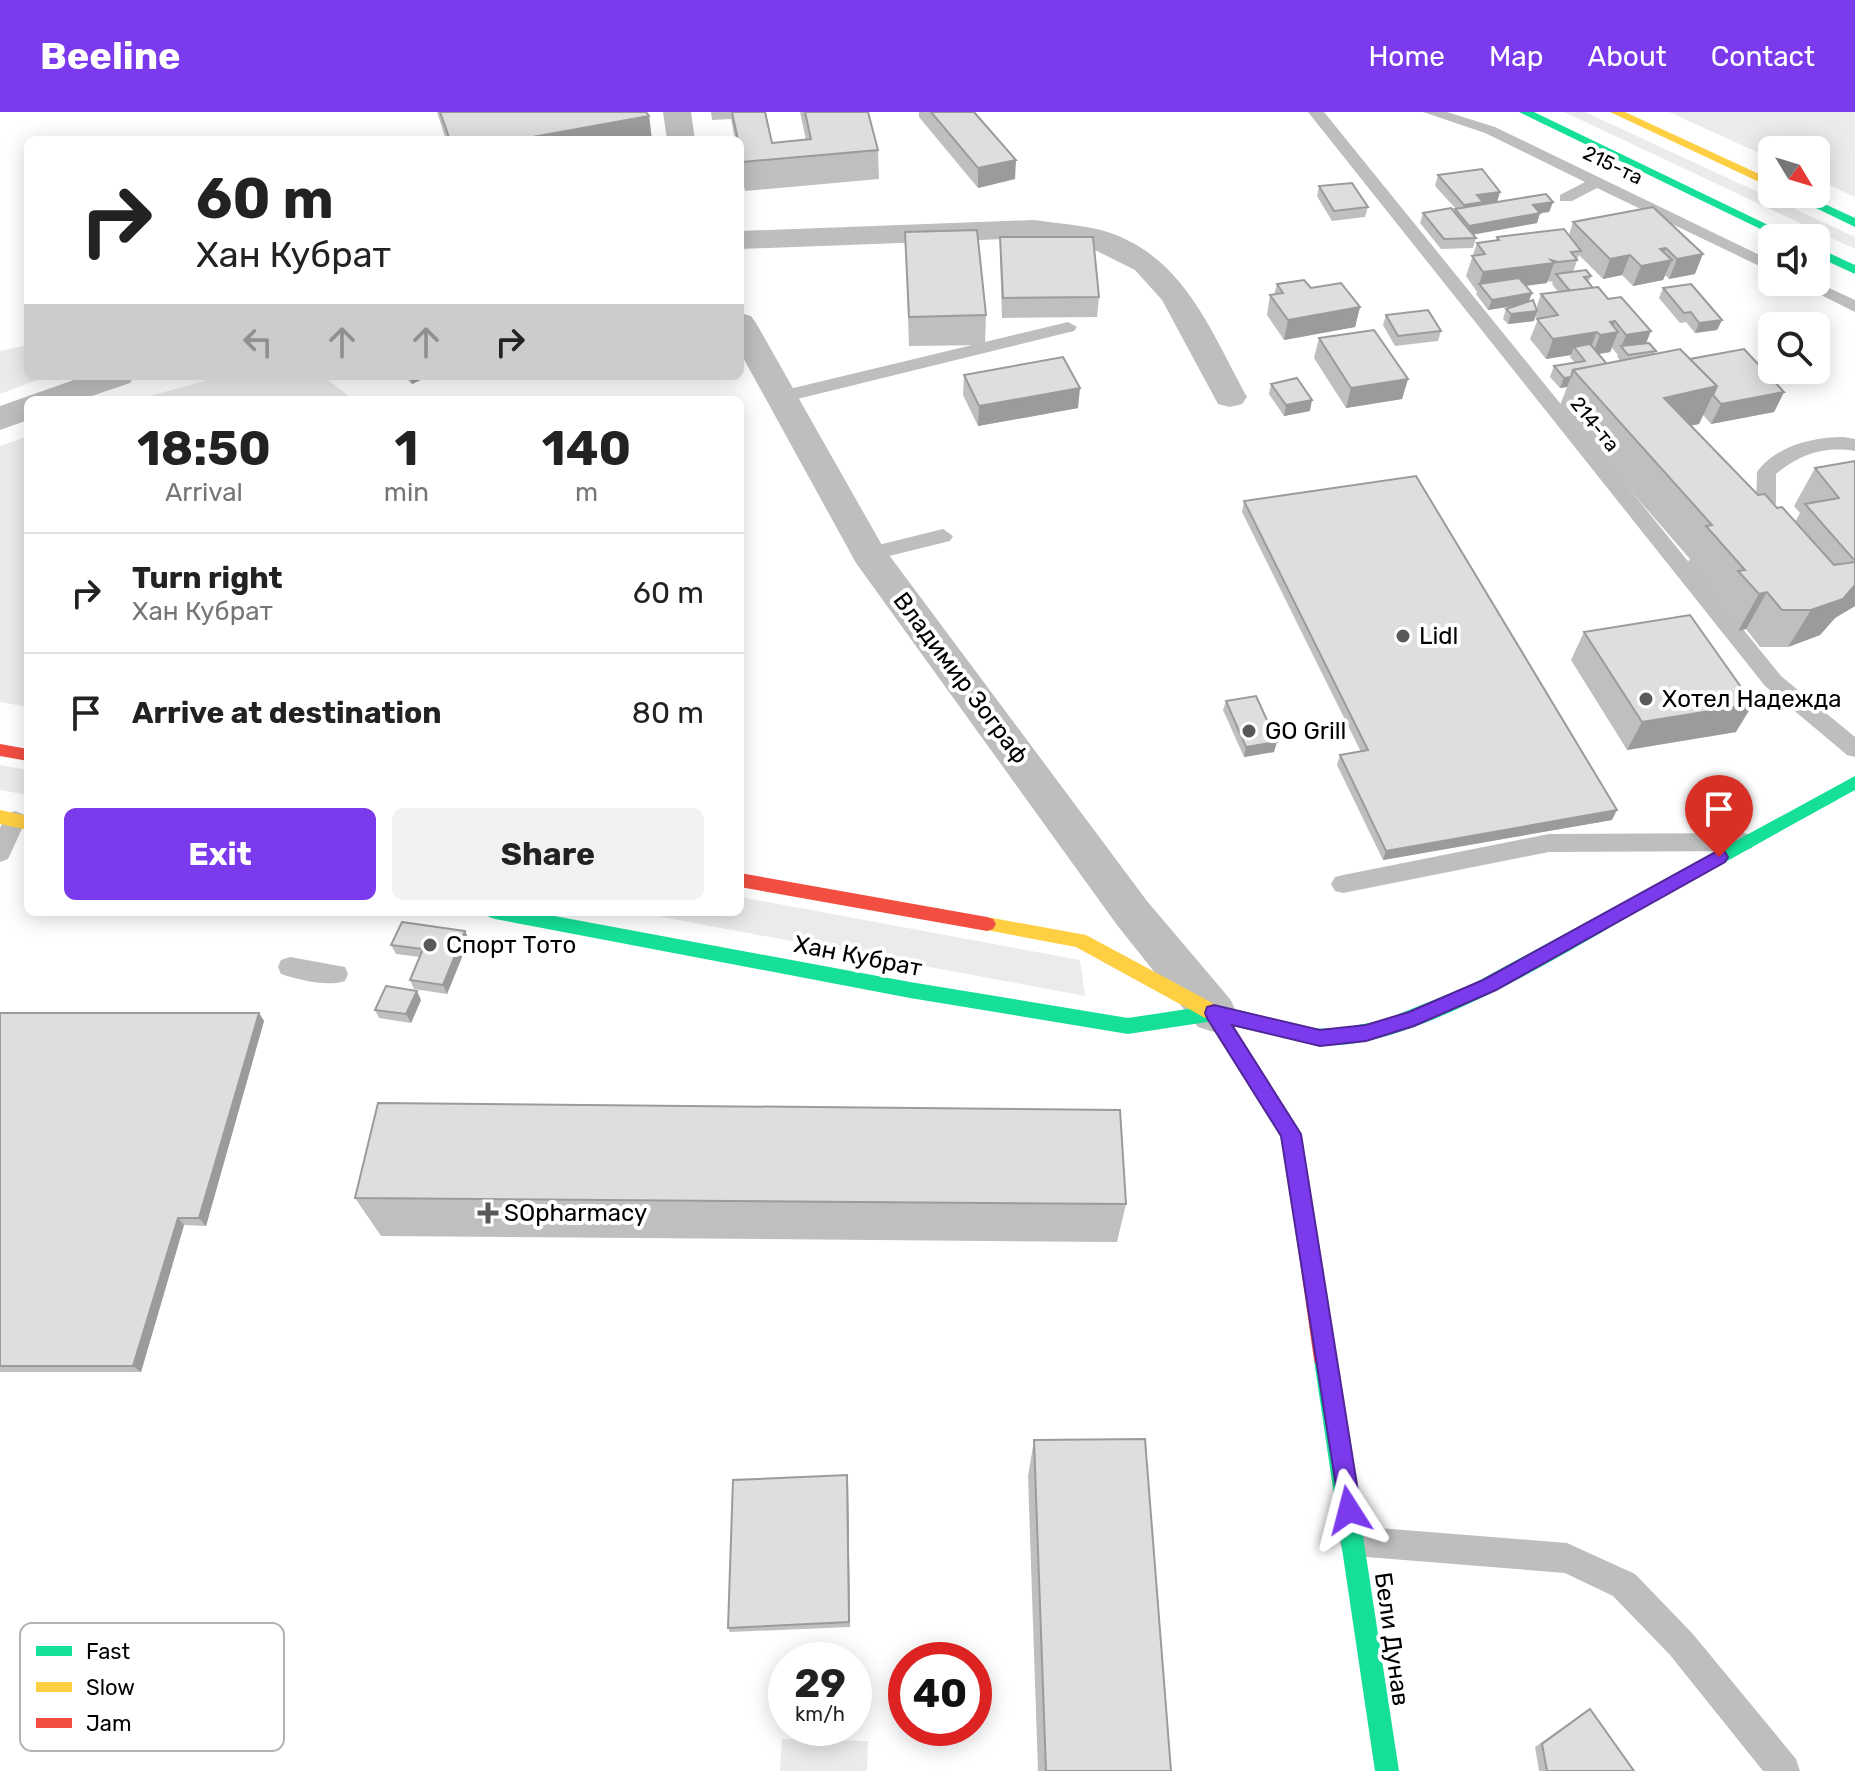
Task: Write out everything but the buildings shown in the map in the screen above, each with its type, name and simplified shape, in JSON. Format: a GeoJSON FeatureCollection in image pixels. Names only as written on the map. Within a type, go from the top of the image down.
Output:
{"type":"FeatureCollection","features":[{"type":"Feature","properties":{"kind":"street"},"geometry":{"type":"LineString","coordinates":[[677,112],[680,136]]}},
{"type":"Feature","properties":{"kind":"street"},"geometry":{"type":"LineString","coordinates":[[1525,112],[1760,224]]}},
{"type":"Feature","properties":{"kind":"street"},"geometry":{"type":"LineString","coordinates":[[1616,112],[1758,178]]}},
{"type":"Feature","properties":{"kind":"street"},"geometry":{"type":"LineString","coordinates":[[1823,208],[1855,223]]}},
{"type":"Feature","properties":{"kind":"street"},"geometry":{"type":"LineString","coordinates":[[744,240],[1034,229],[1095,238],[1146,263],[1176,296],[1230,397]]}},
{"type":"Feature","properties":{"kind":"street"},"geometry":{"type":"LineString","coordinates":[[1830,258],[1855,270]]}},
{"type":"Feature","properties":{"kind":"street","name":"Владимир Зограф"},"geometry":{"type":"LineString","coordinates":[[744,330],[869,554],[1132,913],[1214,1013]]}},
{"type":"Feature","properties":{"kind":"street"},"geometry":{"type":"LineString","coordinates":[[58,396],[106,380]]}},
{"type":"Feature","properties":{"kind":"street"},"geometry":{"type":"LineString","coordinates":[[0,419],[24,409]]}},
{"type":"Feature","properties":{"kind":"street"},"geometry":{"type":"LineString","coordinates":[[0,750],[24,754]]}},
{"type":"Feature","properties":{"kind":"street","name":"Хан Кубрат"},"geometry":{"type":"LineString","coordinates":[[744,881],[1080,940],[1214,1013],[1320,1038],[1366,1033],[1414,1018],[1489,985],[1855,782]]}},
{"type":"Feature","properties":{"kind":"street","name":"Хан Кубрат"},"geometry":{"type":"LineString","coordinates":[[516,916],[910,990],[1128,1026],[1214,1013]]}},
{"type":"Feature","properties":{"kind":"street","name":"Бели Дунав"},"geometry":{"type":"LineString","coordinates":[[1214,1013],[1291,1134],[1387,1771]]}},
{"type":"Feature","properties":{"kind":"lane","name":"214-та"},"geometry":{"type":"LineString","coordinates":[[1316,112],[1773,681],[1855,749]]}},
{"type":"Feature","properties":{"kind":"lane","name":"215-та"},"geometry":{"type":"LineString","coordinates":[[1431,112],[1490,130],[1758,260]]}},
{"type":"Feature","properties":{"kind":"lane"},"geometry":{"type":"LineString","coordinates":[[1566,198],[1597,182]]}},
{"type":"Feature","properties":{"kind":"lane"},"geometry":{"type":"LineString","coordinates":[[1830,295],[1855,307]]}},
{"type":"Feature","properties":{"kind":"lane"},"geometry":{"type":"LineString","coordinates":[[781,397],[1068,327]]}},
{"type":"Feature","properties":{"kind":"lane"},"geometry":{"type":"LineString","coordinates":[[1766,503],[1766,472],[1782,458],[1808,445],[1855,445]]}},
{"type":"Feature","properties":{"kind":"lane"},"geometry":{"type":"LineString","coordinates":[[869,554],[943,536]]}},
{"type":"Feature","properties":{"kind":"lane"},"geometry":{"type":"LineString","coordinates":[[0,853],[14,820]]}},
{"type":"Feature","properties":{"kind":"lane"},"geometry":{"type":"LineString","coordinates":[[1343,884],[1549,843],[1747,842]]}},
{"type":"Feature","properties":{"kind":"lane"},"geometry":{"type":"LineString","coordinates":[[290,967],[336,974]]}},
{"type":"Feature","properties":{"kind":"lane"},"geometry":{"type":"LineString","coordinates":[[1354,1541],[1567,1558],[1624,1585],[1681,1644],[1784,1771]]}},
{"type":"Feature","properties":{"kind":"shaded area"},"geometry":{"type":"Polygon","coordinates":[[[1564,112],[1585,112],[1758,192],[1758,203],[1564,112]]]}},
{"type":"Feature","properties":{"kind":"shaded area"},"geometry":{"type":"Polygon","coordinates":[[[1669,112],[1855,112],[1855,197],[1830,185],[1830,136],[1758,136],[1758,153],[1669,112]]]}},
{"type":"Feature","properties":{"kind":"shaded area"},"geometry":{"type":"Polygon","coordinates":[[[1768,208],[1792,208],[1827,224],[1802,224],[1768,208]]]}},
{"type":"Feature","properties":{"kind":"shaded area"},"geometry":{"type":"Polygon","coordinates":[[[1830,225],[1855,237],[1855,249],[1830,237],[1830,225]]]}},
{"type":"Feature","properties":{"kind":"shaded area"},"geometry":{"type":"Polygon","coordinates":[[[24,346],[24,380],[37,380],[0,394],[0,351],[24,346]]]}},
{"type":"Feature","properties":{"kind":"shaded area"},"geometry":{"type":"Polygon","coordinates":[[[208,380],[328,380],[349,396],[150,396],[208,380]]]}},
{"type":"Feature","properties":{"kind":"shaded area"},"geometry":{"type":"Polygon","coordinates":[[[24,437],[24,706],[0,702],[0,446],[24,437]]]}},
{"type":"Feature","properties":{"kind":"shaded area"},"geometry":{"type":"Polygon","coordinates":[[[0,765],[24,769],[24,794],[0,790],[0,765]]]}},
{"type":"Feature","properties":{"kind":"shaded area"},"geometry":{"type":"Polygon","coordinates":[[[744,898],[1080,960],[1085,996],[657,916],[744,916],[744,898]]]}},
{"type":"Feature","properties":{"kind":"shaded area"},"geometry":{"type":"Polygon","coordinates":[[[782,1746],[868,1746],[867,1771],[780,1771],[782,1746]]]}},
{"type":"Feature","properties":{"kind":"traffic: fast"},"geometry":{"type":"LineString","coordinates":[[1525,112],[1760,224]]}},
{"type":"Feature","properties":{"kind":"traffic: fast"},"geometry":{"type":"LineString","coordinates":[[1823,208],[1855,223]]}},
{"type":"Feature","properties":{"kind":"traffic: fast"},"geometry":{"type":"LineString","coordinates":[[1830,258],[1855,270]]}},
{"type":"Feature","properties":{"kind":"traffic: fast"},"geometry":{"type":"LineString","coordinates":[[1308,1035],[1343,1036],[1384,1028],[1478,990],[1855,782]]}},
{"type":"Feature","properties":{"kind":"traffic: fast"},"geometry":{"type":"LineString","coordinates":[[516,916],[910,990],[1128,1026],[1214,1013]]}},
{"type":"Feature","properties":{"kind":"traffic: fast"},"geometry":{"type":"LineString","coordinates":[[1325,1360],[1387,1771]]}},
{"type":"Feature","properties":{"kind":"traffic: slow"},"geometry":{"type":"LineString","coordinates":[[1616,112],[1758,178]]}},
{"type":"Feature","properties":{"kind":"traffic: slow"},"geometry":{"type":"LineString","coordinates":[[0,817],[24,822]]}},
{"type":"Feature","properties":{"kind":"traffic: slow"},"geometry":{"type":"LineString","coordinates":[[987,924],[1080,940],[1214,1013],[1308,1035]]}},
{"type":"Feature","properties":{"kind":"traffic: jam"},"geometry":{"type":"LineString","coordinates":[[0,750],[24,754]]}},
{"type":"Feature","properties":{"kind":"traffic: jam"},"geometry":{"type":"LineString","coordinates":[[744,881],[987,924]]}},
{"type":"Feature","properties":{"kind":"traffic: jam"},"geometry":{"type":"LineString","coordinates":[[1214,1013],[1291,1134],[1325,1360]]}},
{"type":"Feature","properties":{"kind":"place","name":"Lidl"},"geometry":{"type":"Point","coordinates":[1403,636]}},
{"type":"Feature","properties":{"kind":"place","name":"Хотел Надежда"},"geometry":{"type":"Point","coordinates":[1646,699]}},
{"type":"Feature","properties":{"kind":"place","name":"GO Grill"},"geometry":{"type":"Point","coordinates":[1249,731]}},
{"type":"Feature","properties":{"kind":"place","name":"Спорт Тото"},"geometry":{"type":"Point","coordinates":[430,945]}},
{"type":"Feature","properties":{"kind":"place","name":"SOpharmacy"},"geometry":{"type":"Point","coordinates":[488,1213]}},
{"type":"Feature","properties":{"kind":"route"},"geometry":{"type":"LineString","coordinates":[[1349,1510],[1291,1134],[1214,1013],[1320,1038],[1366,1033],[1414,1018],[1489,985],[1719,857]]}}]}
